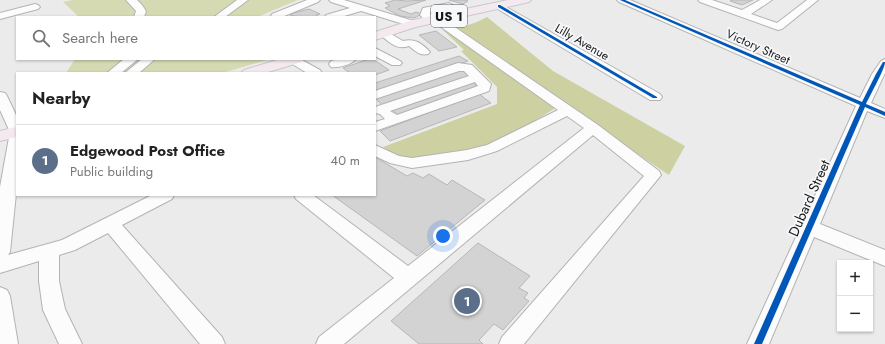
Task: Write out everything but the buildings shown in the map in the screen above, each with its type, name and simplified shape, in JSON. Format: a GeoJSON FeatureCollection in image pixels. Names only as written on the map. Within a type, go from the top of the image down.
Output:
{"type":"FeatureCollection","features":[{"type":"Feature","properties":{"kind":"main road","name":"US 1"},"geometry":{"type":"LineString","coordinates":[[380,34],[413,24],[502,3],[524,0]]}},
{"type":"Feature","properties":{"kind":"main road"},"geometry":{"type":"LineString","coordinates":[[255,72],[296,65]]}},
{"type":"Feature","properties":{"kind":"main road"},"geometry":{"type":"LineString","coordinates":[[0,136],[16,132]]}},
{"type":"Feature","properties":{"kind":"street"},"geometry":{"type":"LineString","coordinates":[[0,16],[38,10],[27,0]]}},
{"type":"Feature","properties":{"kind":"street"},"geometry":{"type":"LineString","coordinates":[[131,0],[139,7],[141,11],[139,16]]}},
{"type":"Feature","properties":{"kind":"street"},"geometry":{"type":"LineString","coordinates":[[220,16],[243,0]]}},
{"type":"Feature","properties":{"kind":"street"},"geometry":{"type":"LineString","coordinates":[[276,16],[315,0]]}},
{"type":"Feature","properties":{"kind":"street","name":"Victory Street"},"geometry":{"type":"LineString","coordinates":[[622,0],[885,114]]}},
{"type":"Feature","properties":{"kind":"street"},"geometry":{"type":"LineString","coordinates":[[703,0],[778,27],[813,0]]}},
{"type":"Feature","properties":{"kind":"street"},"geometry":{"type":"LineString","coordinates":[[743,14],[768,0]]}},
{"type":"Feature","properties":{"kind":"street"},"geometry":{"type":"LineString","coordinates":[[328,13],[337,1],[359,13],[369,16]]}},
{"type":"Feature","properties":{"kind":"street","name":"Lilly Avenue"},"geometry":{"type":"LineString","coordinates":[[502,3],[655,98]]}},
{"type":"Feature","properties":{"kind":"street"},"geometry":{"type":"LineString","coordinates":[[448,6],[426,10],[425,15],[593,128],[653,175],[510,344]]}},
{"type":"Feature","properties":{"kind":"street"},"geometry":{"type":"LineString","coordinates":[[328,13],[359,13]]}},
{"type":"Feature","properties":{"kind":"street"},"geometry":{"type":"LineString","coordinates":[[376,18],[413,24]]}},
{"type":"Feature","properties":{"kind":"street"},"geometry":{"type":"LineString","coordinates":[[380,34],[402,45],[411,42],[424,52]]}},
{"type":"Feature","properties":{"kind":"street"},"geometry":{"type":"LineString","coordinates":[[376,51],[396,63]]}},
{"type":"Feature","properties":{"kind":"street"},"geometry":{"type":"LineString","coordinates":[[114,72],[131,60]]}},
{"type":"Feature","properties":{"kind":"street"},"geometry":{"type":"LineString","coordinates":[[132,72],[148,60]]}},
{"type":"Feature","properties":{"kind":"street"},"geometry":{"type":"LineString","coordinates":[[335,64],[347,60]]}},
{"type":"Feature","properties":{"kind":"street","name":"Dubard Street"},"geometry":{"type":"LineString","coordinates":[[758,344],[863,105],[885,63]]}},
{"type":"Feature","properties":{"kind":"street"},"geometry":{"type":"LineString","coordinates":[[296,65],[314,72]]}},
{"type":"Feature","properties":{"kind":"street"},"geometry":{"type":"LineString","coordinates":[[376,95],[458,67],[468,68],[486,84],[484,88],[376,127]]}},
{"type":"Feature","properties":{"kind":"street"},"geometry":{"type":"LineString","coordinates":[[377,109],[477,77]]}},
{"type":"Feature","properties":{"kind":"street"},"geometry":{"type":"LineString","coordinates":[[0,96],[16,130]]}},
{"type":"Feature","properties":{"kind":"street"},"geometry":{"type":"LineString","coordinates":[[377,109],[396,120]]}},
{"type":"Feature","properties":{"kind":"street"},"geometry":{"type":"LineString","coordinates":[[376,150],[395,160],[412,163],[468,155],[492,148],[567,111]]}},
{"type":"Feature","properties":{"kind":"street"},"geometry":{"type":"LineString","coordinates":[[327,344],[593,128]]}},
{"type":"Feature","properties":{"kind":"street"},"geometry":{"type":"LineString","coordinates":[[0,252],[3,202],[14,169],[16,144]]}},
{"type":"Feature","properties":{"kind":"street"},"geometry":{"type":"LineString","coordinates":[[0,265],[68,245],[164,196]]}},
{"type":"Feature","properties":{"kind":"street"},"geometry":{"type":"LineString","coordinates":[[303,196],[409,278]]}},
{"type":"Feature","properties":{"kind":"street"},"geometry":{"type":"LineString","coordinates":[[110,223],[214,344]]}},
{"type":"Feature","properties":{"kind":"street"},"geometry":{"type":"LineString","coordinates":[[809,227],[885,258]]}},
{"type":"Feature","properties":{"kind":"street"},"geometry":{"type":"LineString","coordinates":[[49,250],[49,281],[54,310],[72,344]]}},
{"type":"Feature","properties":{"kind":"street"},"geometry":{"type":"LineString","coordinates":[[0,296],[7,344]]}},
{"type":"Feature","properties":{"kind":"green space"},"geometry":{"type":"Polygon","coordinates":[[[72,0],[298,0],[259,16],[78,16],[63,2],[72,0]]]}},
{"type":"Feature","properties":{"kind":"green space"},"geometry":{"type":"Polygon","coordinates":[[[487,17],[553,71],[685,146],[669,175],[562,104],[502,141],[467,153],[399,158],[383,147],[497,104],[497,87],[461,51],[464,50],[443,30],[466,26],[487,17]]]}},
{"type":"Feature","properties":{"kind":"green space"},"geometry":{"type":"Polygon","coordinates":[[[74,60],[268,60],[226,72],[67,72],[74,60]]]}},
{"type":"Feature","properties":{"kind":"cycle path"},"geometry":{"type":"LineString","coordinates":[[622,0],[885,114]]}},
{"type":"Feature","properties":{"kind":"cycle path"},"geometry":{"type":"LineString","coordinates":[[499,6],[655,97]]}},
{"type":"Feature","properties":{"kind":"cycle path"},"geometry":{"type":"LineString","coordinates":[[758,344],[863,105],[885,63]]}},
{"type":"Feature","properties":{"kind":"place","name":"Edgewood Post Office"},"geometry":{"type":"Point","coordinates":[467,301]}}]}
